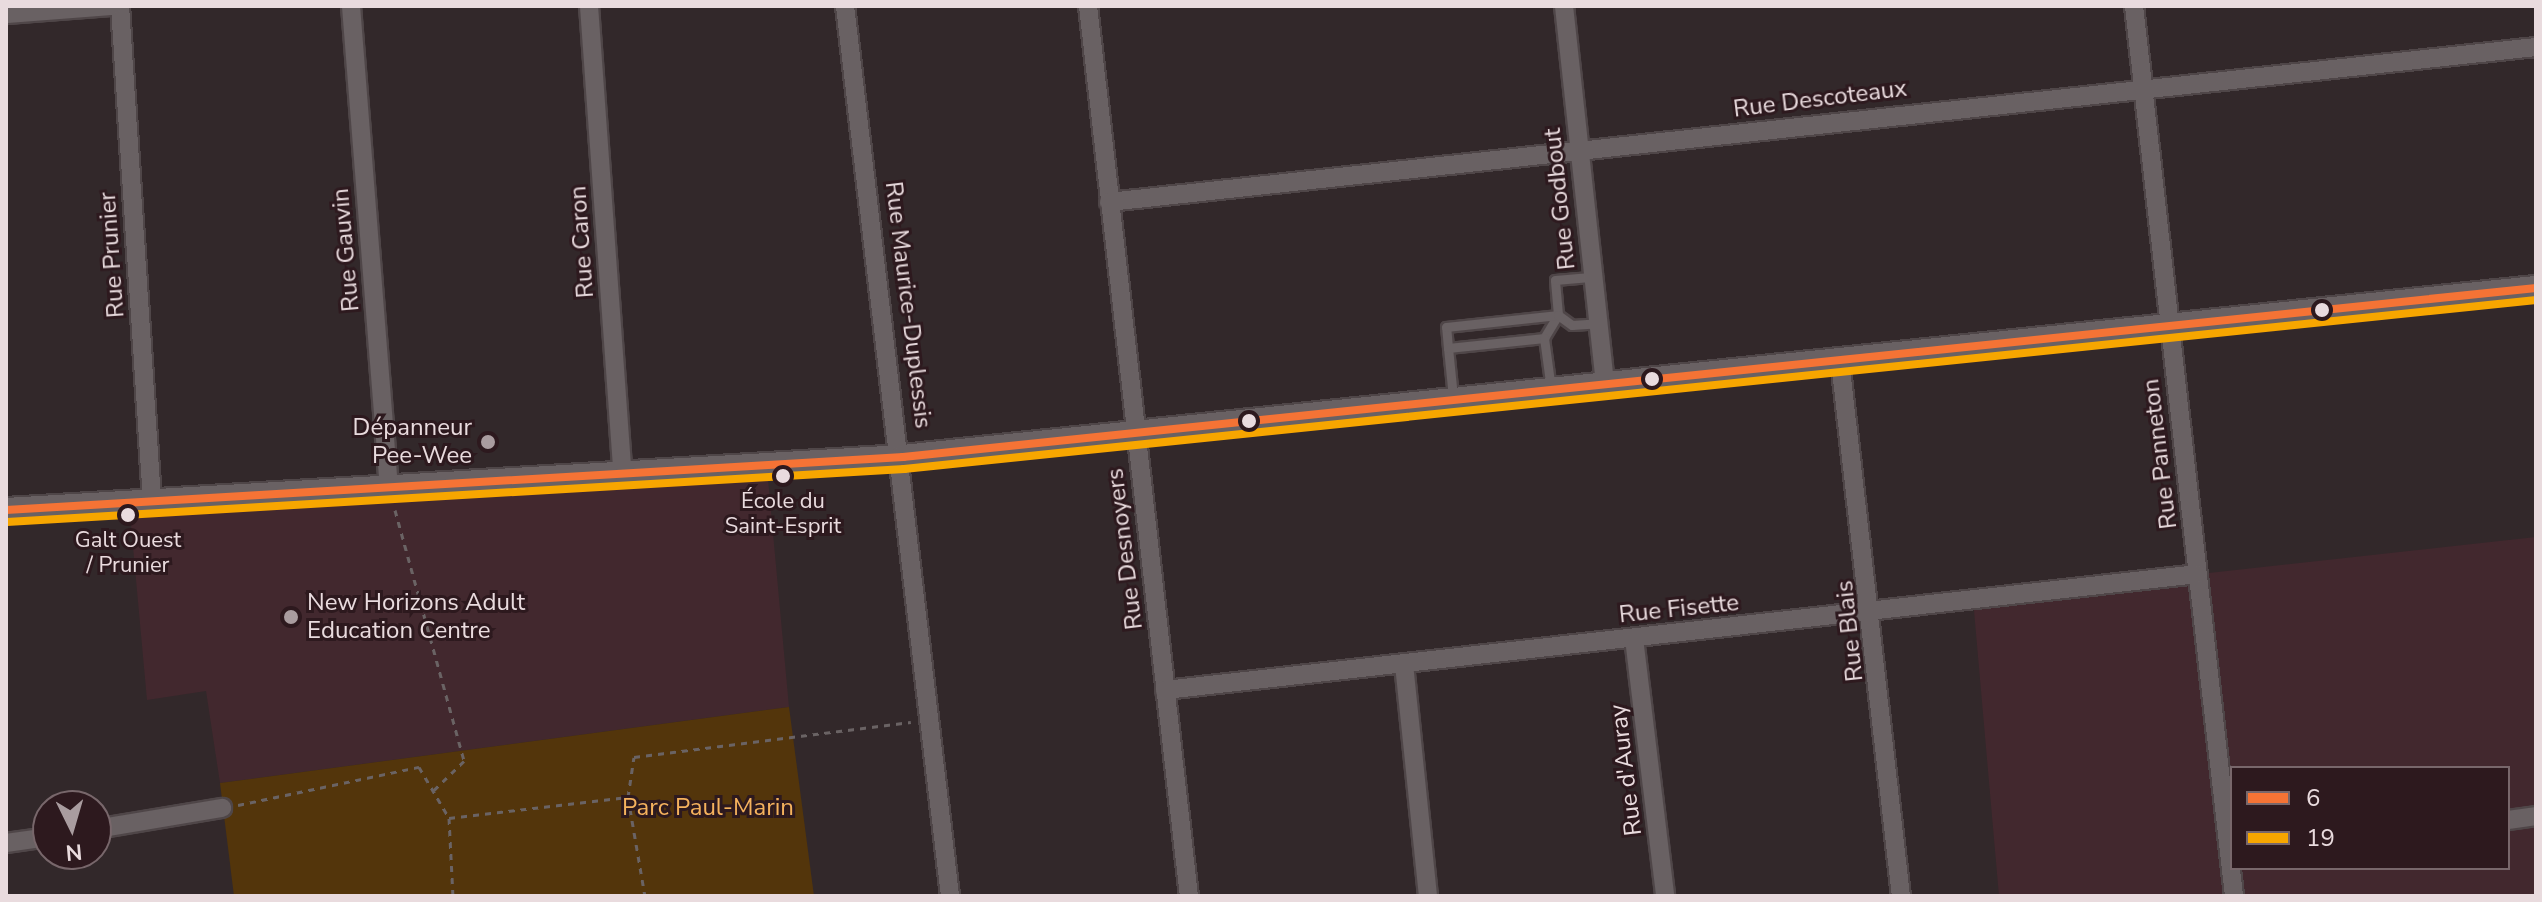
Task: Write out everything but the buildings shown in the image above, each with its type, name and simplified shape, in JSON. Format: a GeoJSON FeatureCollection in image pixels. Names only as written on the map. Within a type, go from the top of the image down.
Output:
{"type":"FeatureCollection","features":[{"type":"Feature","properties":{"kind":"street"},"geometry":{"type":"LineString","coordinates":[[6,14],[112,6]]}},
{"type":"Feature","properties":{"kind":"street","name":"Rue Prunier"},"geometry":{"type":"LineString","coordinates":[[120,6],[152,502]]}},
{"type":"Feature","properties":{"kind":"street","name":"Rue Gauvin"},"geometry":{"type":"LineString","coordinates":[[351,6],[389,490]]}},
{"type":"Feature","properties":{"kind":"street","name":"Rue Caron"},"geometry":{"type":"LineString","coordinates":[[589,6],[623,475]]}},
{"type":"Feature","properties":{"kind":"street","name":"Rue Maurice-Duplessis"},"geometry":{"type":"LineString","coordinates":[[845,6],[903,457],[950,896]]}},
{"type":"Feature","properties":{"kind":"street","name":"Rue Desnoyers"},"geometry":{"type":"LineString","coordinates":[[1088,6],[1189,896]]}},
{"type":"Feature","properties":{"kind":"street","name":"Rue Godbout"},"geometry":{"type":"LineString","coordinates":[[1564,6],[1605,386]]}},
{"type":"Feature","properties":{"kind":"street","name":"Rue Panneton"},"geometry":{"type":"LineString","coordinates":[[2134,6],[2230,846]]}},
{"type":"Feature","properties":{"kind":"street","name":"Rue Descoteaux"},"geometry":{"type":"LineString","coordinates":[[1109,202],[2144,86],[2536,47]]}},
{"type":"Feature","properties":{"kind":"street"},"geometry":{"type":"LineString","coordinates":[[6,510],[389,490],[903,457],[2536,288]]}},
{"type":"Feature","properties":{"kind":"street","name":"Rue Blais"},"geometry":{"type":"LineString","coordinates":[[1840,361],[1873,611],[1901,896]]}},
{"type":"Feature","properties":{"kind":"street","name":"Rue Fisette"},"geometry":{"type":"LineString","coordinates":[[1165,690],[2198,574]]}},
{"type":"Feature","properties":{"kind":"street","name":"Rue d'Auray"},"geometry":{"type":"LineString","coordinates":[[1634,638],[1665,896]]}},
{"type":"Feature","properties":{"kind":"street"},"geometry":{"type":"LineString","coordinates":[[1404,664],[1428,896]]}},
{"type":"Feature","properties":{"kind":"street"},"geometry":{"type":"LineString","coordinates":[[112,826],[222,808]]}},
{"type":"Feature","properties":{"kind":"street"},"geometry":{"type":"LineString","coordinates":[[2510,820],[2536,816]]}},
{"type":"Feature","properties":{"kind":"street"},"geometry":{"type":"LineString","coordinates":[[6,843],[32,839]]}},
{"type":"Feature","properties":{"kind":"street","name":"Rue Panneton"},"geometry":{"type":"LineString","coordinates":[[2232,870],[2234,896]]}},
{"type":"Feature","properties":{"kind":"lane"},"geometry":{"type":"LineString","coordinates":[[1551,392],[1544,338],[1558,315],[1555,280],[1593,277]]}},
{"type":"Feature","properties":{"kind":"lane"},"geometry":{"type":"LineString","coordinates":[[1453,402],[1446,327],[1558,315],[1572,325],[1598,323]]}},
{"type":"Feature","properties":{"kind":"lane"},"geometry":{"type":"LineString","coordinates":[[1448,348],[1544,338]]}},
{"type":"Feature","properties":{"kind":"path"},"geometry":{"type":"LineString","coordinates":[[389,490],[464,761],[433,791]]}},
{"type":"Feature","properties":{"kind":"path"},"geometry":{"type":"LineString","coordinates":[[645,896],[628,797],[634,757],[930,719]]}},
{"type":"Feature","properties":{"kind":"path"},"geometry":{"type":"LineString","coordinates":[[222,808],[419,767],[449,818],[453,896]]}},
{"type":"Feature","properties":{"kind":"path"},"geometry":{"type":"LineString","coordinates":[[449,818],[628,797]]}},
{"type":"Feature","properties":{"kind":"shaded area"},"geometry":{"type":"Polygon","coordinates":[[[767,468],[789,707],[220,783],[206,691],[147,700],[129,503],[767,468]]]}},
{"type":"Feature","properties":{"kind":"shaded area"},"geometry":{"type":"Polygon","coordinates":[[[2536,537],[2536,896],[1999,896],[1973,599],[2536,537]]]}},
{"type":"Feature","properties":{"kind":"green space","name":"Parc Paul-Marin"},"geometry":{"type":"Polygon","coordinates":[[[789,707],[814,896],[234,896],[220,783],[789,707]]]}},
{"type":"Feature","properties":{"kind":"transit line","name":"6"},"geometry":{"type":"LineString","coordinates":[[6,510],[903,457],[2536,288]]}},
{"type":"Feature","properties":{"kind":"transit line","name":"19"},"geometry":{"type":"LineString","coordinates":[[7,522],[904,469],[2536,300]]}},
{"type":"Feature","properties":{"kind":"place","name":"Dépanneur Pee-Wee"},"geometry":{"type":"Point","coordinates":[488,442]}},
{"type":"Feature","properties":{"kind":"place","name":"École du Saint-Esprit"},"geometry":{"type":"Point","coordinates":[783,476]}},
{"type":"Feature","properties":{"kind":"place","name":"Galt Ouest / Prunier"},"geometry":{"type":"Point","coordinates":[128,515]}},
{"type":"Feature","properties":{"kind":"place","name":"New Horizons Adult Education Centre"},"geometry":{"type":"Point","coordinates":[291,617]}}]}
